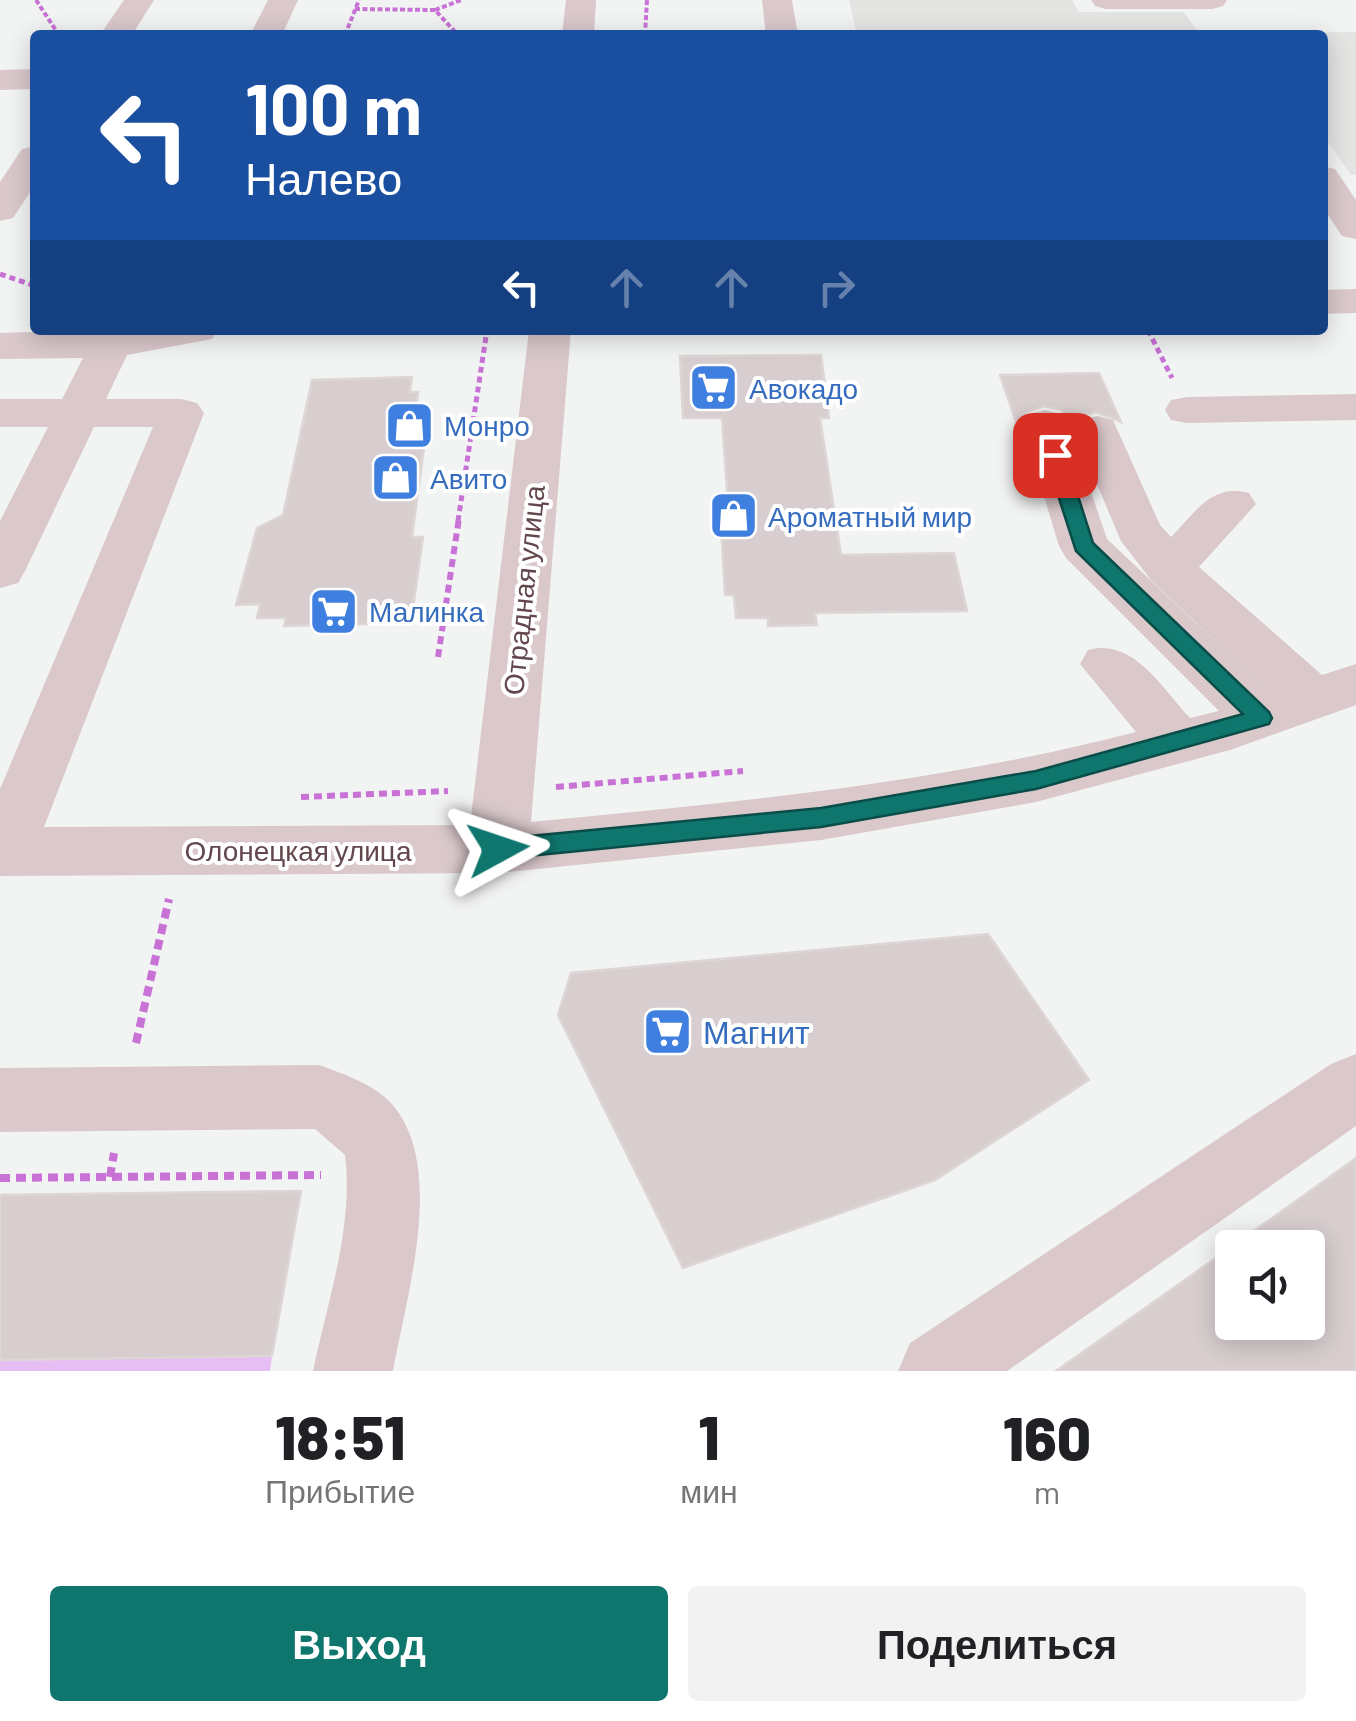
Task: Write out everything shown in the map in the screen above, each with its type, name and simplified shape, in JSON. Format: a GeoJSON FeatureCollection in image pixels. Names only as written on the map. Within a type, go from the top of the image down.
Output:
{"type":"FeatureCollection","features":[{"type":"Feature","properties":{"kind":"street"},"geometry":{"type":"LineString","coordinates":[[119,30],[139,0]]}},
{"type":"Feature","properties":{"kind":"street"},"geometry":{"type":"LineString","coordinates":[[268,30],[283,0]]}},
{"type":"Feature","properties":{"kind":"street"},"geometry":{"type":"LineString","coordinates":[[578,30],[581,0]]}},
{"type":"Feature","properties":{"kind":"street"},"geometry":{"type":"LineString","coordinates":[[777,0],[781,30]]}},
{"type":"Feature","properties":{"kind":"street"},"geometry":{"type":"LineString","coordinates":[[1106,0],[1214,8]]}},
{"type":"Feature","properties":{"kind":"street"},"geometry":{"type":"LineString","coordinates":[[0,80],[30,79]]}},
{"type":"Feature","properties":{"kind":"street"},"geometry":{"type":"LineString","coordinates":[[0,210],[30,165]]}},
{"type":"Feature","properties":{"kind":"street"},"geometry":{"type":"LineString","coordinates":[[1328,187],[1345,215]]}},
{"type":"Feature","properties":{"kind":"street"},"geometry":{"type":"LineString","coordinates":[[1328,302],[1356,302]]}},
{"type":"Feature","properties":{"kind":"street"},"geometry":{"type":"LineString","coordinates":[[0,346],[145,335]]}},
{"type":"Feature","properties":{"kind":"street","name":"Отрадная улица"},"geometry":{"type":"LineString","coordinates":[[498,849],[549,335]]}},
{"type":"Feature","properties":{"kind":"street"},"geometry":{"type":"LineString","coordinates":[[0,570],[114,338]]}},
{"type":"Feature","properties":{"kind":"street"},"geometry":{"type":"LineString","coordinates":[[1187,410],[1356,407]]}},
{"type":"Feature","properties":{"kind":"street"},"geometry":{"type":"LineString","coordinates":[[0,412],[180,413],[2,852]]}},
{"type":"Feature","properties":{"kind":"street"},"geometry":{"type":"LineString","coordinates":[[1046,424],[1084,546],[1261,718]]}},
{"type":"Feature","properties":{"kind":"street"},"geometry":{"type":"LineString","coordinates":[[1097,430],[1138,530],[1169,568],[1335,692]]}},
{"type":"Feature","properties":{"kind":"street"},"geometry":{"type":"LineString","coordinates":[[1169,568],[1232,504]]}},
{"type":"Feature","properties":{"kind":"street"},"geometry":{"type":"LineString","coordinates":[[1107,664],[1178,742]]}},
{"type":"Feature","properties":{"kind":"street","name":"Олонецкая улица"},"geometry":{"type":"LineString","coordinates":[[2,852],[498,849],[821,817],[1036,780],[1261,718],[1335,692]]}},
{"type":"Feature","properties":{"kind":"street"},"geometry":{"type":"LineString","coordinates":[[938,1371],[1356,1086]]}},
{"type":"Feature","properties":{"kind":"street"},"geometry":{"type":"LineString","coordinates":[[0,1100],[319,1097],[336,1102],[367,1128],[380,1150],[385,1182],[353,1371]]}},
{"type":"Feature","properties":{"kind":"path"},"geometry":{"type":"LineString","coordinates":[[36,0],[56,30]]}},
{"type":"Feature","properties":{"kind":"path"},"geometry":{"type":"LineString","coordinates":[[348,30],[358,0]]}},
{"type":"Feature","properties":{"kind":"path"},"geometry":{"type":"LineString","coordinates":[[356,9],[435,10],[462,0]]}},
{"type":"Feature","properties":{"kind":"path"},"geometry":{"type":"LineString","coordinates":[[645,30],[647,0]]}},
{"type":"Feature","properties":{"kind":"path"},"geometry":{"type":"LineString","coordinates":[[435,10],[453,30]]}},
{"type":"Feature","properties":{"kind":"path"},"geometry":{"type":"LineString","coordinates":[[0,274],[30,284]]}},
{"type":"Feature","properties":{"kind":"path"},"geometry":{"type":"LineString","coordinates":[[438,657],[487,335]]}},
{"type":"Feature","properties":{"kind":"path"},"geometry":{"type":"LineString","coordinates":[[292,797],[504,789],[762,770]]}},
{"type":"Feature","properties":{"kind":"path"},"geometry":{"type":"LineString","coordinates":[[110,1177],[180,851]]}},
{"type":"Feature","properties":{"kind":"path"},"geometry":{"type":"LineString","coordinates":[[0,1178],[324,1175],[320,1194]]}},
{"type":"Feature","properties":{"kind":"shaded area"},"geometry":{"type":"Polygon","coordinates":[[[849,0],[1072,0],[1079,12],[1184,12],[1197,30],[856,30],[849,0]]]}},
{"type":"Feature","properties":{"kind":"shaded area"},"geometry":{"type":"Polygon","coordinates":[[[1328,32],[1356,32],[1356,175],[1351,175],[1328,143],[1328,32]]]}},
{"type":"Feature","properties":{"kind":"shaded area"},"geometry":{"type":"Polygon","coordinates":[[[272,1356],[270,1371],[0,1371],[0,1360],[272,1356]]]}},
{"type":"Feature","properties":{"kind":"building"},"geometry":{"type":"Polygon","coordinates":[[[821,355],[829,418],[820,418],[841,555],[954,553],[967,611],[815,613],[817,625],[768,626],[768,618],[736,618],[734,595],[725,595],[720,504],[728,504],[722,418],[683,418],[680,356],[821,355]]]}},
{"type":"Feature","properties":{"kind":"building"},"geometry":{"type":"Polygon","coordinates":[[[1099,373],[1121,422],[1096,412],[1080,416],[1072,424],[1062,410],[1044,406],[1026,412],[1017,425],[1000,375],[1099,373]]]}},
{"type":"Feature","properties":{"kind":"building"},"geometry":{"type":"Polygon","coordinates":[[[412,377],[410,392],[418,392],[416,410],[429,410],[412,537],[423,537],[412,615],[369,616],[368,624],[284,626],[286,618],[257,618],[260,604],[236,605],[257,528],[283,515],[312,380],[412,377]]]}},
{"type":"Feature","properties":{"kind":"building"},"geometry":{"type":"Polygon","coordinates":[[[988,934],[1089,1080],[935,1180],[683,1268],[558,1015],[571,973],[988,934]]]}},
{"type":"Feature","properties":{"kind":"building"},"geometry":{"type":"Polygon","coordinates":[[[1356,1158],[1356,1371],[1056,1371],[1215,1258],[1215,1340],[1325,1340],[1325,1230],[1255,1230],[1356,1158]]]}},
{"type":"Feature","properties":{"kind":"building"},"geometry":{"type":"Polygon","coordinates":[[[301,1191],[272,1356],[0,1360],[0,1195],[301,1191]]]}},
{"type":"Feature","properties":{"kind":"place","name":"Авокадо"},"geometry":{"type":"Point","coordinates":[714,388]}},
{"type":"Feature","properties":{"kind":"place","name":"Монро"},"geometry":{"type":"Point","coordinates":[409,425]}},
{"type":"Feature","properties":{"kind":"place","name":"Авито"},"geometry":{"type":"Point","coordinates":[395,478]}},
{"type":"Feature","properties":{"kind":"place","name":"Ароматный мир"},"geometry":{"type":"Point","coordinates":[733,516]}},
{"type":"Feature","properties":{"kind":"place","name":"Малинка"},"geometry":{"type":"Point","coordinates":[334,611]}},
{"type":"Feature","properties":{"kind":"place","name":"Магнит"},"geometry":{"type":"Point","coordinates":[668,1031]}},
{"type":"Feature","properties":{"kind":"route"},"geometry":{"type":"LineString","coordinates":[[498,849],[821,817],[1036,780],[1261,718],[1084,546],[1055,455]]}}]}
